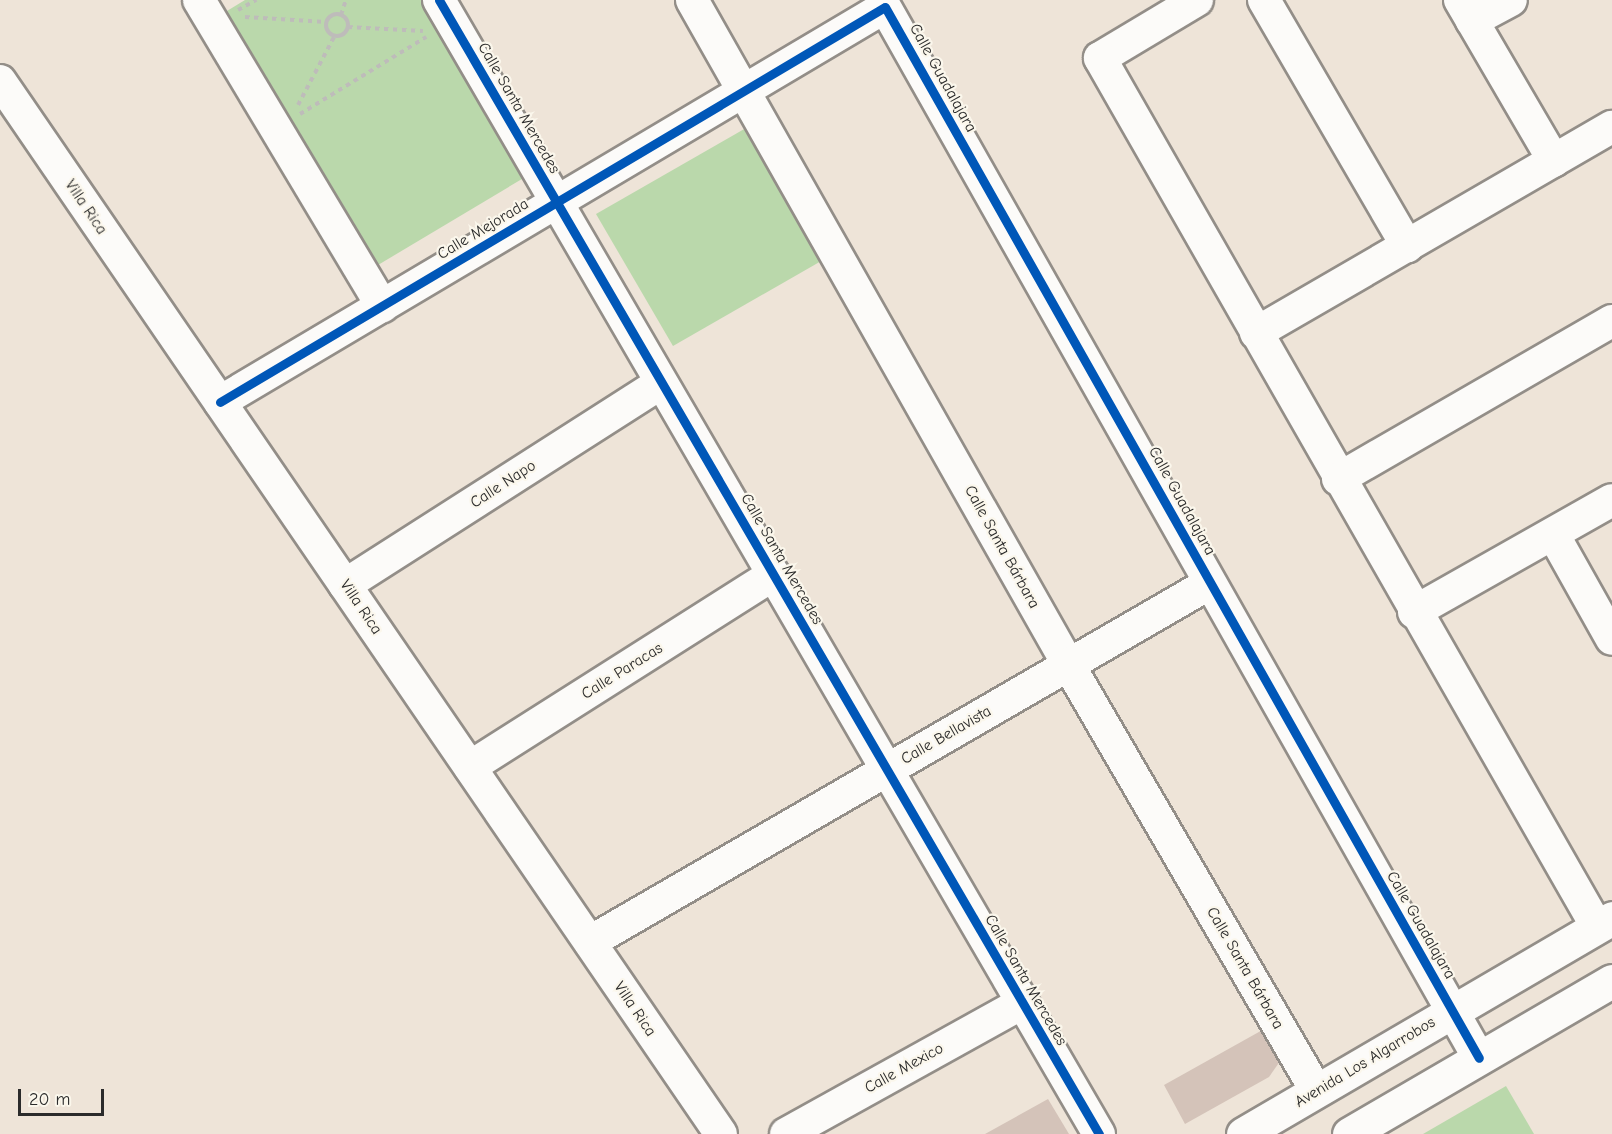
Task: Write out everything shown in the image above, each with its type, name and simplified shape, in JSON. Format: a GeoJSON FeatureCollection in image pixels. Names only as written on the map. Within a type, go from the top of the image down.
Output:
{"type":"FeatureCollection","features":[{"type":"Feature","properties":{"kind":"street","name":"Calle Santa Mercedes"},"geometry":{"type":"LineString","coordinates":[[439,0],[1099,1134]]}},
{"type":"Feature","properties":{"kind":"street","name":"Calle Santa Bárbara"},"geometry":{"type":"LineString","coordinates":[[692,0],[1068,664],[1317,1091]]}},
{"type":"Feature","properties":{"kind":"street"},"geometry":{"type":"LineString","coordinates":[[1197,0],[1100,58],[1414,612],[1605,922]]}},
{"type":"Feature","properties":{"kind":"street"},"geometry":{"type":"LineString","coordinates":[[1264,0],[1407,246]]}},
{"type":"Feature","properties":{"kind":"street"},"geometry":{"type":"LineString","coordinates":[[1510,0],[1466,11],[1554,161]]}},
{"type":"Feature","properties":{"kind":"street","name":"Calle Mejorada"},"geometry":{"type":"LineString","coordinates":[[220,402],[885,7]]}},
{"type":"Feature","properties":{"kind":"street","name":"Calle Guadalajara"},"geometry":{"type":"LineString","coordinates":[[885,7],[1479,1058]]}},
{"type":"Feature","properties":{"kind":"street"},"geometry":{"type":"LineString","coordinates":[[206,12],[283,125],[382,306]]}},
{"type":"Feature","properties":{"kind":"street","name":"Villa Rica"},"geometry":{"type":"LineString","coordinates":[[0,81],[721,1134]]}},
{"type":"Feature","properties":{"kind":"street"},"geometry":{"type":"LineString","coordinates":[[1256,333],[1612,127]]}},
{"type":"Feature","properties":{"kind":"street"},"geometry":{"type":"LineString","coordinates":[[1338,479],[1612,321]]}},
{"type":"Feature","properties":{"kind":"street","name":"Calle Napo"},"geometry":{"type":"LineString","coordinates":[[345,585],[662,383]]}},
{"type":"Feature","properties":{"kind":"street"},"geometry":{"type":"LineString","coordinates":[[1414,612],[1612,500]]}},
{"type":"Feature","properties":{"kind":"street"},"geometry":{"type":"LineString","coordinates":[[1553,534],[1612,639]]}},
{"type":"Feature","properties":{"kind":"street","name":"Calle Paracas"},"geometry":{"type":"LineString","coordinates":[[470,767],[773,575]]}},
{"type":"Feature","properties":{"kind":"street","name":"Calle Bellavista"},"geometry":{"type":"LineString","coordinates":[[590,942],[1210,582]]}},
{"type":"Feature","properties":{"kind":"street","name":"Avenida Los Algarrobos"},"geometry":{"type":"LineString","coordinates":[[1243,1134],[1605,922]]}},
{"type":"Feature","properties":{"kind":"street"},"geometry":{"type":"LineString","coordinates":[[1349,1134],[1612,981]]}},
{"type":"Feature","properties":{"kind":"street","name":"Calle Mexico"},"geometry":{"type":"LineString","coordinates":[[786,1134],[1022,1003]]}},
{"type":"Feature","properties":{"kind":"path"},"geometry":{"type":"LineString","coordinates":[[346,0],[341,15],[348,27]]}},
{"type":"Feature","properties":{"kind":"path"},"geometry":{"type":"LineString","coordinates":[[206,12],[228,17],[326,22],[334,14],[341,15]]}},
{"type":"Feature","properties":{"kind":"path"},"geometry":{"type":"LineString","coordinates":[[326,22],[328,32],[334,36],[342,36],[348,27]]}},
{"type":"Feature","properties":{"kind":"path"},"geometry":{"type":"LineString","coordinates":[[283,125],[435,31],[348,27]]}},
{"type":"Feature","properties":{"kind":"path"},"geometry":{"type":"LineString","coordinates":[[283,125],[334,36]]}},
{"type":"Feature","properties":{"kind":"green space"},"geometry":{"type":"Polygon","coordinates":[[[245,0],[423,0],[527,176],[373,268],[222,14],[245,0]]]}},
{"type":"Feature","properties":{"kind":"green space"},"geometry":{"type":"Polygon","coordinates":[[[746,128],[823,260],[673,346],[596,214],[746,128]]]}},
{"type":"Feature","properties":{"kind":"green space"},"geometry":{"type":"Polygon","coordinates":[[[1506,1086],[1534,1134],[1423,1134],[1506,1086]]]}},
{"type":"Feature","properties":{"kind":"building"},"geometry":{"type":"Polygon","coordinates":[[[1266,1028],[1283,1057],[1269,1077],[1185,1124],[1164,1085],[1266,1028]]]}},
{"type":"Feature","properties":{"kind":"building"},"geometry":{"type":"Polygon","coordinates":[[[1048,1099],[1069,1134],[985,1134],[1048,1099]]]}},
{"type":"Feature","properties":{"kind":"cycle path"},"geometry":{"type":"LineString","coordinates":[[439,0],[1099,1134]]}},
{"type":"Feature","properties":{"kind":"cycle path"},"geometry":{"type":"LineString","coordinates":[[220,402],[885,7],[1479,1058]]}}]}
